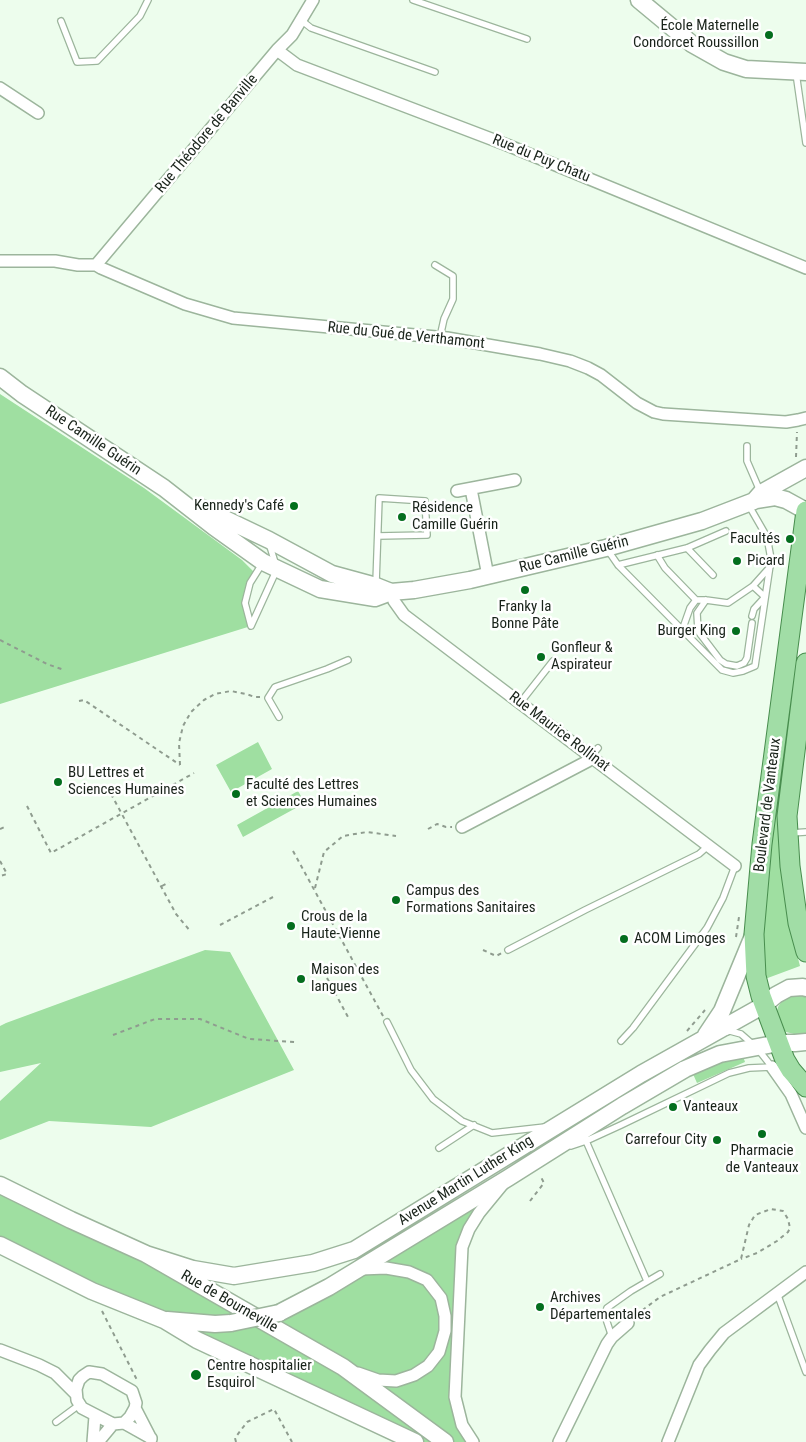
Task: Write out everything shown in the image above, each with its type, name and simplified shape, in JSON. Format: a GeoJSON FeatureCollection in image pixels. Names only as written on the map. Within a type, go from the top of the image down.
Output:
{"type":"FeatureCollection","features":[{"type":"Feature","properties":{"kind":"main road"},"geometry":{"type":"LineString","coordinates":[[639,0],[692,44],[724,62],[746,69],[801,72]]}},
{"type":"Feature","properties":{"kind":"main road","name":"Rue Camille Guérin"},"geometry":{"type":"LineString","coordinates":[[0,377],[22,394],[164,488],[214,527],[271,564],[320,589],[375,598],[391,592],[440,586],[488,576],[606,548],[702,521],[754,499],[801,465]]}},
{"type":"Feature","properties":{"kind":"main road","name":"Rue Camille Guérin"},"geometry":{"type":"LineString","coordinates":[[0,382],[22,394]]}},
{"type":"Feature","properties":{"kind":"main road","name":"Rue Camille Guérin"},"geometry":{"type":"LineString","coordinates":[[164,488],[221,518],[269,540],[327,572],[391,592]]}},
{"type":"Feature","properties":{"kind":"main road","name":"Rue Camille Guérin"},"geometry":{"type":"LineString","coordinates":[[754,499],[775,498],[786,500],[806,511]]}},
{"type":"Feature","properties":{"kind":"main road","name":"Boulevard de Vanteaux"},"geometry":{"type":"LineString","coordinates":[[806,511],[762,844],[745,936],[764,1005],[785,1060],[806,1087]]}},
{"type":"Feature","properties":{"kind":"main road"},"geometry":{"type":"LineString","coordinates":[[271,564],[278,558],[295,562],[318,573],[327,572]]}},
{"type":"Feature","properties":{"kind":"main road","name":"Boulevard de Vanteaux"},"geometry":{"type":"LineString","coordinates":[[806,662],[787,816],[797,832],[790,866],[798,924],[806,952]]}},
{"type":"Feature","properties":{"kind":"main road"},"geometry":{"type":"LineString","coordinates":[[704,1038],[722,1011],[745,936]]}},
{"type":"Feature","properties":{"kind":"main road","name":"Avenue Martin Luther King"},"geometry":{"type":"LineString","coordinates":[[146,1254],[193,1269],[234,1276],[313,1263],[354,1250],[640,1074],[764,1005],[776,995],[790,988],[806,988]]}},
{"type":"Feature","properties":{"kind":"main road","name":"Avenue Martin Luther King"},"geometry":{"type":"LineString","coordinates":[[164,1320],[214,1324],[231,1323],[279,1312],[329,1287],[622,1106],[695,1064],[720,1054],[745,1049],[779,1043],[795,1044],[806,1042]]}},
{"type":"Feature","properties":{"kind":"main road","name":"Rue de Bourneville"},"geometry":{"type":"LineString","coordinates":[[0,1185],[146,1254],[342,1368],[445,1442]]}},
{"type":"Feature","properties":{"kind":"main road"},"geometry":{"type":"LineString","coordinates":[[0,1244],[92,1291],[164,1320],[197,1340],[415,1442]]}},
{"type":"Feature","properties":{"kind":"street","name":"Rue Théodore de Banville"},"geometry":{"type":"LineString","coordinates":[[96,265],[277,50],[292,35],[313,0]]}},
{"type":"Feature","properties":{"kind":"street","name":"Rue du Puy Chatu"},"geometry":{"type":"LineString","coordinates":[[277,50],[297,65],[516,148],[806,268]]}},
{"type":"Feature","properties":{"kind":"street"},"geometry":{"type":"LineString","coordinates":[[0,88],[38,113]]}},
{"type":"Feature","properties":{"kind":"street","name":"Rue du Gué de Verthamont"},"geometry":{"type":"LineString","coordinates":[[0,261],[55,261],[78,265],[96,265],[185,304],[233,318],[440,337],[570,360],[601,375],[637,403],[654,412],[663,414],[786,422],[798,420],[802,422]]}},
{"type":"Feature","properties":{"kind":"street"},"geometry":{"type":"LineString","coordinates":[[457,491],[515,480]]}},
{"type":"Feature","properties":{"kind":"street"},"geometry":{"type":"LineString","coordinates":[[471,488],[488,576]]}},
{"type":"Feature","properties":{"kind":"street","name":"Rue Maurice Rollinat"},"geometry":{"type":"LineString","coordinates":[[391,592],[394,601],[404,615],[520,703],[595,752],[734,866]]}},
{"type":"Feature","properties":{"kind":"street"},"geometry":{"type":"LineString","coordinates":[[462,827],[588,761],[595,752]]}},
{"type":"Feature","properties":{"kind":"street"},"geometry":{"type":"LineString","coordinates":[[772,1067],[791,1094],[806,1128]]}},
{"type":"Feature","properties":{"kind":"street"},"geometry":{"type":"LineString","coordinates":[[473,1442],[462,1425],[455,1397],[462,1247],[469,1229],[479,1213],[508,1178]]}},
{"type":"Feature","properties":{"kind":"street"},"geometry":{"type":"LineString","coordinates":[[342,1368],[378,1380],[396,1381],[414,1375],[428,1366],[439,1352],[445,1331],[445,1316],[441,1298],[428,1280],[409,1272],[386,1268],[357,1269]]}},
{"type":"Feature","properties":{"kind":"street"},"geometry":{"type":"LineString","coordinates":[[668,1442],[699,1365],[724,1332],[806,1272]]}},
{"type":"Feature","properties":{"kind":"street"},"geometry":{"type":"LineString","coordinates":[[558,1442],[607,1344],[628,1323]]}},
{"type":"Feature","properties":{"kind":"street"},"geometry":{"type":"LineString","coordinates":[[0,1350],[55,1373],[83,1376]]}},
{"type":"Feature","properties":{"kind":"street"},"geometry":{"type":"LineString","coordinates":[[78,1399],[77,1385],[83,1376],[90,1372],[102,1374],[132,1391],[136,1403],[130,1417],[118,1424],[98,1442]]}},
{"type":"Feature","properties":{"kind":"street"},"geometry":{"type":"LineString","coordinates":[[55,1373],[95,1416],[118,1424],[152,1440]]}},
{"type":"Feature","properties":{"kind":"street"},"geometry":{"type":"LineString","coordinates":[[135,1408],[152,1440]]}},
{"type":"Feature","properties":{"kind":"street"},"geometry":{"type":"LineString","coordinates":[[93,1442],[95,1416]]}},
{"type":"Feature","properties":{"kind":"lane"},"geometry":{"type":"LineString","coordinates":[[61,22],[78,62],[97,61],[140,16],[148,0]]}},
{"type":"Feature","properties":{"kind":"lane"},"geometry":{"type":"LineString","coordinates":[[413,0],[527,39]]}},
{"type":"Feature","properties":{"kind":"lane"},"geometry":{"type":"LineString","coordinates":[[301,20],[311,28],[435,72]]}},
{"type":"Feature","properties":{"kind":"lane"},"geometry":{"type":"LineString","coordinates":[[801,72],[806,142]]}},
{"type":"Feature","properties":{"kind":"lane"},"geometry":{"type":"LineString","coordinates":[[435,265],[454,276],[453,299],[444,319],[440,337]]}},
{"type":"Feature","properties":{"kind":"lane"},"geometry":{"type":"LineString","coordinates":[[606,548],[618,565],[722,670],[733,673],[743,672],[755,666],[771,559],[767,537],[754,499],[747,461],[747,446]]}},
{"type":"Feature","properties":{"kind":"lane"},"geometry":{"type":"LineString","coordinates":[[376,586],[379,498],[425,500],[427,535],[378,536]]}},
{"type":"Feature","properties":{"kind":"lane"},"geometry":{"type":"LineString","coordinates":[[618,565],[687,548],[726,531]]}},
{"type":"Feature","properties":{"kind":"lane"},"geometry":{"type":"LineString","coordinates":[[269,540],[271,564],[251,626],[245,603],[250,583],[271,564]]}},
{"type":"Feature","properties":{"kind":"lane"},"geometry":{"type":"LineString","coordinates":[[687,548],[713,575]]}},
{"type":"Feature","properties":{"kind":"lane"},"geometry":{"type":"LineString","coordinates":[[657,555],[666,568],[696,600],[728,603],[753,586],[770,567]]}},
{"type":"Feature","properties":{"kind":"lane"},"geometry":{"type":"LineString","coordinates":[[753,586],[765,597]]}},
{"type":"Feature","properties":{"kind":"lane"},"geometry":{"type":"LineString","coordinates":[[752,616],[754,609],[765,597]]}},
{"type":"Feature","properties":{"kind":"lane"},"geometry":{"type":"LineString","coordinates":[[683,632],[690,608],[696,600]]}},
{"type":"Feature","properties":{"kind":"lane"},"geometry":{"type":"LineString","coordinates":[[706,600],[697,613],[698,631],[720,660],[726,664],[737,666],[744,663],[747,658],[752,623]]}},
{"type":"Feature","properties":{"kind":"lane"},"geometry":{"type":"LineString","coordinates":[[279,718],[268,698],[275,686],[348,660]]}},
{"type":"Feature","properties":{"kind":"lane"},"geometry":{"type":"LineString","coordinates":[[520,703],[553,661]]}},
{"type":"Feature","properties":{"kind":"lane"},"geometry":{"type":"LineString","coordinates":[[508,950],[698,854],[708,846]]}},
{"type":"Feature","properties":{"kind":"lane"},"geometry":{"type":"LineString","coordinates":[[621,1041],[633,1028],[706,928],[723,898],[734,866]]}},
{"type":"Feature","properties":{"kind":"lane"},"geometry":{"type":"LineString","coordinates":[[387,1022],[410,1070],[433,1099],[462,1121],[492,1133],[552,1128]]}},
{"type":"Feature","properties":{"kind":"lane"},"geometry":{"type":"LineString","coordinates":[[704,1038],[730,1031],[741,1034],[757,1048],[772,1067]]}},
{"type":"Feature","properties":{"kind":"lane"},"geometry":{"type":"LineString","coordinates":[[545,1155],[586,1141],[728,1073],[749,1068],[772,1067],[791,1070]]}},
{"type":"Feature","properties":{"kind":"lane"},"geometry":{"type":"LineString","coordinates":[[586,1141],[622,1106]]}},
{"type":"Feature","properties":{"kind":"lane"},"geometry":{"type":"LineString","coordinates":[[439,1148],[474,1125]]}},
{"type":"Feature","properties":{"kind":"lane"},"geometry":{"type":"LineString","coordinates":[[586,1141],[647,1281]]}},
{"type":"Feature","properties":{"kind":"lane"},"geometry":{"type":"LineString","coordinates":[[612,1337],[605,1316],[607,1308],[660,1274]]}},
{"type":"Feature","properties":{"kind":"lane"},"geometry":{"type":"LineString","coordinates":[[777,1293],[806,1372]]}},
{"type":"Feature","properties":{"kind":"lane"},"geometry":{"type":"LineString","coordinates":[[56,1422],[78,1399]]}},
{"type":"Feature","properties":{"kind":"path"},"geometry":{"type":"LineString","coordinates":[[801,465],[796,443],[802,422]]}},
{"type":"Feature","properties":{"kind":"path"},"geometry":{"type":"LineString","coordinates":[[0,640],[47,664],[64,670]]}},
{"type":"Feature","properties":{"kind":"path"},"geometry":{"type":"LineString","coordinates":[[79,701],[84,700],[180,765],[179,743],[183,726],[191,712],[204,700],[215,694],[231,691],[268,698]]}},
{"type":"Feature","properties":{"kind":"path"},"geometry":{"type":"LineString","coordinates":[[27,806],[51,853],[194,773]]}},
{"type":"Feature","properties":{"kind":"path"},"geometry":{"type":"LineString","coordinates":[[110,794],[176,914],[191,932]]}},
{"type":"Feature","properties":{"kind":"path"},"geometry":{"type":"LineString","coordinates":[[428,829],[437,824],[446,828],[462,827]]}},
{"type":"Feature","properties":{"kind":"path"},"geometry":{"type":"LineString","coordinates":[[0,829],[7,826]]}},
{"type":"Feature","properties":{"kind":"path"},"geometry":{"type":"LineString","coordinates":[[314,890],[324,852],[343,836],[367,832],[396,836]]}},
{"type":"Feature","properties":{"kind":"path"},"geometry":{"type":"LineString","coordinates":[[293,851],[387,1022]]}},
{"type":"Feature","properties":{"kind":"path"},"geometry":{"type":"LineString","coordinates":[[0,861],[7,874],[0,876]]}},
{"type":"Feature","properties":{"kind":"path"},"geometry":{"type":"LineString","coordinates":[[162,886],[169,882]]}},
{"type":"Feature","properties":{"kind":"path"},"geometry":{"type":"LineString","coordinates":[[220,925],[273,897]]}},
{"type":"Feature","properties":{"kind":"path"},"geometry":{"type":"LineString","coordinates":[[740,912],[745,936]]}},
{"type":"Feature","properties":{"kind":"path"},"geometry":{"type":"LineString","coordinates":[[483,950],[496,956],[508,950]]}},
{"type":"Feature","properties":{"kind":"path"},"geometry":{"type":"LineString","coordinates":[[327,978],[348,1017]]}},
{"type":"Feature","properties":{"kind":"path"},"geometry":{"type":"LineString","coordinates":[[684,1034],[709,1004]]}},
{"type":"Feature","properties":{"kind":"path"},"geometry":{"type":"LineString","coordinates":[[113,1035],[155,1019],[200,1019],[249,1039],[295,1042]]}},
{"type":"Feature","properties":{"kind":"path"},"geometry":{"type":"LineString","coordinates":[[530,1201],[544,1183],[540,1176]]}},
{"type":"Feature","properties":{"kind":"path"},"geometry":{"type":"LineString","coordinates":[[628,1323],[660,1297],[756,1253],[777,1241],[790,1228],[783,1212],[771,1209],[755,1215],[749,1225],[741,1259]]}},
{"type":"Feature","properties":{"kind":"path"},"geometry":{"type":"LineString","coordinates":[[92,1291],[139,1385]]}},
{"type":"Feature","properties":{"kind":"path"},"geometry":{"type":"LineString","coordinates":[[236,1442],[235,1438],[247,1422],[274,1409],[292,1442]]}},
{"type":"Feature","properties":{"kind":"green space"},"geometry":{"type":"Polygon","coordinates":[[[0,394],[144,488],[242,560],[256,574],[245,603],[251,626],[0,704],[0,394]]]}},
{"type":"Feature","properties":{"kind":"green space"},"geometry":{"type":"Polygon","coordinates":[[[258,742],[272,769],[231,792],[216,765],[258,742]]]}},
{"type":"Feature","properties":{"kind":"green space"},"geometry":{"type":"Polygon","coordinates":[[[298,791],[305,803],[243,837],[237,825],[298,791]]]}},
{"type":"Feature","properties":{"kind":"green space"},"geometry":{"type":"Polygon","coordinates":[[[777,800],[780,801],[792,935],[800,966],[765,979],[761,922],[777,800]]]}},
{"type":"Feature","properties":{"kind":"green space"},"geometry":{"type":"Polygon","coordinates":[[[205,950],[230,952],[294,1070],[151,1127],[49,1121],[0,1140],[0,1101],[41,1063],[0,1072],[0,1026],[205,950]]]}},
{"type":"Feature","properties":{"kind":"green space"},"geometry":{"type":"Polygon","coordinates":[[[794,994],[806,997],[806,1033],[798,1035],[786,1032],[780,1027],[776,1014],[782,1001],[794,994]]]}},
{"type":"Feature","properties":{"kind":"green space"},"geometry":{"type":"Polygon","coordinates":[[[743,1056],[745,1062],[697,1083],[693,1074],[716,1064],[743,1056]]]}},
{"type":"Feature","properties":{"kind":"green space"},"geometry":{"type":"Polygon","coordinates":[[[508,1178],[462,1247],[455,1397],[473,1442],[415,1442],[0,1245],[0,1185],[254,1320],[508,1178]]]}},
{"type":"Feature","properties":{"kind":"place","name":"École Maternelle Condorcet Roussillon"},"geometry":{"type":"Point","coordinates":[769,35]}},
{"type":"Feature","properties":{"kind":"place","name":"Kennedy's Café"},"geometry":{"type":"Point","coordinates":[294,506]}},
{"type":"Feature","properties":{"kind":"place","name":"Résidence Camille Guérin"},"geometry":{"type":"Point","coordinates":[402,517]}},
{"type":"Feature","properties":{"kind":"place","name":"Facultés"},"geometry":{"type":"Point","coordinates":[790,539]}},
{"type":"Feature","properties":{"kind":"place","name":"Picard"},"geometry":{"type":"Point","coordinates":[737,561]}},
{"type":"Feature","properties":{"kind":"place","name":"Franky la Bonne Pâte"},"geometry":{"type":"Point","coordinates":[525,590]}},
{"type":"Feature","properties":{"kind":"place","name":"Burger King"},"geometry":{"type":"Point","coordinates":[736,631]}},
{"type":"Feature","properties":{"kind":"place","name":"Gonfleur & Aspirateur"},"geometry":{"type":"Point","coordinates":[541,657]}},
{"type":"Feature","properties":{"kind":"place","name":"BU Lettres et Sciences Humaines"},"geometry":{"type":"Point","coordinates":[58,782]}},
{"type":"Feature","properties":{"kind":"place","name":"Faculté des Lettres et Sciences Humaines"},"geometry":{"type":"Point","coordinates":[236,794]}},
{"type":"Feature","properties":{"kind":"place","name":"Campus des Formations Sanitaires"},"geometry":{"type":"Point","coordinates":[396,900]}},
{"type":"Feature","properties":{"kind":"place","name":"Crous de la Haute-Vienne"},"geometry":{"type":"Point","coordinates":[291,926]}},
{"type":"Feature","properties":{"kind":"place","name":"ACOM Limoges"},"geometry":{"type":"Point","coordinates":[624,939]}},
{"type":"Feature","properties":{"kind":"place","name":"Maison des langues"},"geometry":{"type":"Point","coordinates":[301,979]}},
{"type":"Feature","properties":{"kind":"place","name":"Vanteaux"},"geometry":{"type":"Point","coordinates":[673,1107]}},
{"type":"Feature","properties":{"kind":"place","name":"Pharmacie de Vanteaux"},"geometry":{"type":"Point","coordinates":[762,1134]}},
{"type":"Feature","properties":{"kind":"place","name":"Carrefour City"},"geometry":{"type":"Point","coordinates":[717,1140]}},
{"type":"Feature","properties":{"kind":"place","name":"Archives Départementales"},"geometry":{"type":"Point","coordinates":[540,1307]}},
{"type":"Feature","properties":{"kind":"place","name":"Centre hospitalier Esquirol"},"geometry":{"type":"Point","coordinates":[196,1375]}}]}
